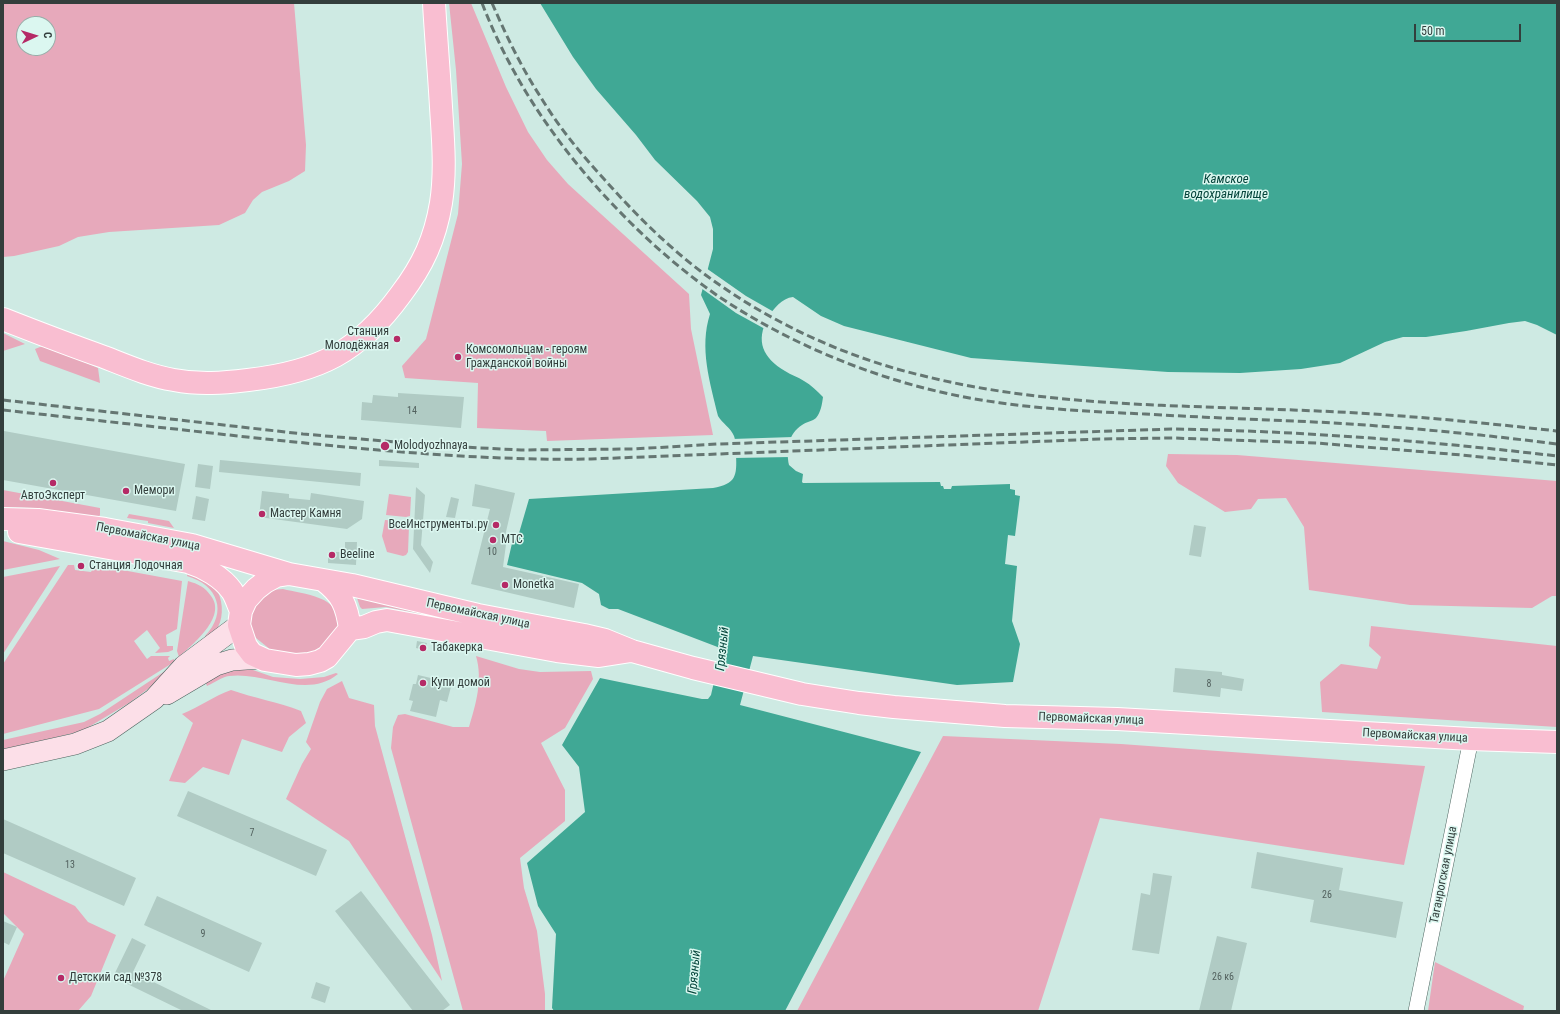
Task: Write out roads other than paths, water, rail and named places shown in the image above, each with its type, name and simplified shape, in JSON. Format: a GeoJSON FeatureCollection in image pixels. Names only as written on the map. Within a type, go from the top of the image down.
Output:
{"type":"FeatureCollection","features":[{"type":"Feature","properties":{"kind":"main road"},"geometry":{"type":"LineString","coordinates":[[3,319],[147,373],[172,380],[195,383],[216,384],[286,375],[317,365],[338,355],[363,338],[388,311],[417,272],[425,259],[438,221],[444,183],[444,158],[434,3]]}},
{"type":"Feature","properties":{"kind":"main road","name":"Первомайская улица"},"geometry":{"type":"LineString","coordinates":[[3,519],[38,520],[105,529],[192,545],[289,574]]}},
{"type":"Feature","properties":{"kind":"main road","name":"Первомайская улица"},"geometry":{"type":"LineString","coordinates":[[3,526],[18,531],[188,562],[200,566],[222,580],[232,592],[240,618]]}},
{"type":"Feature","properties":{"kind":"main road"},"geometry":{"type":"LineString","coordinates":[[289,574],[324,580],[335,589],[343,601],[347,610],[350,629],[332,652],[320,662],[296,665],[278,663],[252,654],[246,646],[240,618],[246,600],[265,582],[276,576],[289,574]]}},
{"type":"Feature","properties":{"kind":"main road","name":"Первомайская улица"},"geometry":{"type":"LineString","coordinates":[[324,580],[352,585],[478,615],[606,640],[632,651],[693,668],[802,694],[859,703],[964,713],[1118,719],[1471,739],[1557,742]]}},
{"type":"Feature","properties":{"kind":"main road","name":"Первомайская улица"},"geometry":{"type":"LineString","coordinates":[[350,629],[364,627],[376,622],[387,620],[557,651],[599,656],[632,651]]}},
{"type":"Feature","properties":{"kind":"street"},"geometry":{"type":"LineString","coordinates":[[3,760],[75,744],[108,731],[154,700],[184,666],[240,618]]}},
{"type":"Feature","properties":{"kind":"street"},"geometry":{"type":"LineString","coordinates":[[154,700],[161,698],[216,665],[232,660],[261,658]]}},
{"type":"Feature","properties":{"kind":"street","name":"Таганрогская улица"},"geometry":{"type":"LineString","coordinates":[[1416,1011],[1471,739]]}},
{"type":"Feature","properties":{"kind":"water","name":"Камское водохранилище"},"geometry":{"type":"Polygon","coordinates":[[[540,3],[1557,3],[1557,335],[1525,321],[1426,337],[1403,337],[1385,342],[1340,363],[1301,369],[1240,373],[1168,372],[971,358],[844,326],[821,316],[793,297],[785,299],[772,311],[764,326],[762,334],[763,348],[777,366],[807,383],[823,397],[818,416],[797,429],[789,443],[789,465],[796,471],[803,474],[803,483],[940,482],[944,489],[951,489],[952,486],[1010,484],[1010,489],[1015,490],[1015,495],[1020,496],[1015,536],[1008,535],[1005,564],[1017,566],[1012,621],[1020,644],[1013,682],[957,685],[753,656],[740,705],[921,752],[785,1011],[554,1011],[552,1008],[556,934],[538,906],[527,863],[585,812],[579,767],[562,745],[600,678],[708,699],[711,695],[721,651],[720,648],[618,609],[609,609],[601,605],[599,594],[582,583],[507,565],[513,539],[517,540],[529,499],[713,488],[726,484],[734,478],[736,462],[735,438],[731,430],[718,416],[707,365],[705,340],[710,314],[701,295],[713,249],[713,229],[710,217],[697,201],[655,160],[636,135],[596,89],[573,57],[540,3]]]}},
{"type":"Feature","properties":{"kind":"railway"},"geometry":{"type":"LineString","coordinates":[[482,3],[508,60],[523,87],[557,139],[576,163],[618,210],[654,245],[718,296],[767,326],[819,352],[901,382],[955,395],[1009,404],[1091,411],[1394,427],[1492,436],[1557,444]]}},
{"type":"Feature","properties":{"kind":"railway"},"geometry":{"type":"LineString","coordinates":[[492,3],[520,62],[554,118],[586,159],[640,218],[679,254],[732,293],[783,324],[838,349],[924,376],[969,386],[1061,399],[1154,405],[1392,415],[1557,431]]}},
{"type":"Feature","properties":{"kind":"railway"},"geometry":{"type":"LineString","coordinates":[[3,400],[303,434],[443,446],[521,450],[633,449],[718,444],[1172,429],[1317,434],[1557,456]]}},
{"type":"Feature","properties":{"kind":"railway"},"geometry":{"type":"LineString","coordinates":[[3,410],[333,446],[505,458],[591,459],[1100,439],[1173,438],[1317,443],[1462,455],[1557,465]]}},
{"type":"Feature","properties":{"kind":"place","name":"Станция Молодёжная"},"geometry":{"type":"Point","coordinates":[397,339]}},
{"type":"Feature","properties":{"kind":"place","name":"Комсомольцам - героям Гражданской войны"},"geometry":{"type":"Point","coordinates":[458,357]}},
{"type":"Feature","properties":{"kind":"place","name":"Molodyozhnaya"},"geometry":{"type":"Point","coordinates":[385,446]}},
{"type":"Feature","properties":{"kind":"place","name":"АвтоЭксперт"},"geometry":{"type":"Point","coordinates":[53,483]}},
{"type":"Feature","properties":{"kind":"place","name":"Мемори"},"geometry":{"type":"Point","coordinates":[126,491]}},
{"type":"Feature","properties":{"kind":"place","name":"Мастер Камня"},"geometry":{"type":"Point","coordinates":[262,514]}},
{"type":"Feature","properties":{"kind":"place","name":"ВсеИнструменты.ру"},"geometry":{"type":"Point","coordinates":[496,525]}},
{"type":"Feature","properties":{"kind":"place","name":"МТС"},"geometry":{"type":"Point","coordinates":[493,540]}},
{"type":"Feature","properties":{"kind":"place","name":"Beeline"},"geometry":{"type":"Point","coordinates":[332,555]}},
{"type":"Feature","properties":{"kind":"place","name":"Станция Лодочная"},"geometry":{"type":"Point","coordinates":[81,566]}},
{"type":"Feature","properties":{"kind":"place","name":"Monetka"},"geometry":{"type":"Point","coordinates":[505,585]}},
{"type":"Feature","properties":{"kind":"place","name":"Табакерка"},"geometry":{"type":"Point","coordinates":[423,648]}},
{"type":"Feature","properties":{"kind":"place","name":"Купи домой"},"geometry":{"type":"Point","coordinates":[423,683]}},
{"type":"Feature","properties":{"kind":"place","name":"Детский сад №378"},"geometry":{"type":"Point","coordinates":[61,978]}},
{"type":"Feature","properties":{"kind":"water label","name":"Грязный"},"geometry":{"type":"Point","coordinates":[723,649]}},
{"type":"Feature","properties":{"kind":"water label","name":"Грязный"},"geometry":{"type":"Point","coordinates":[695,972]}}]}
